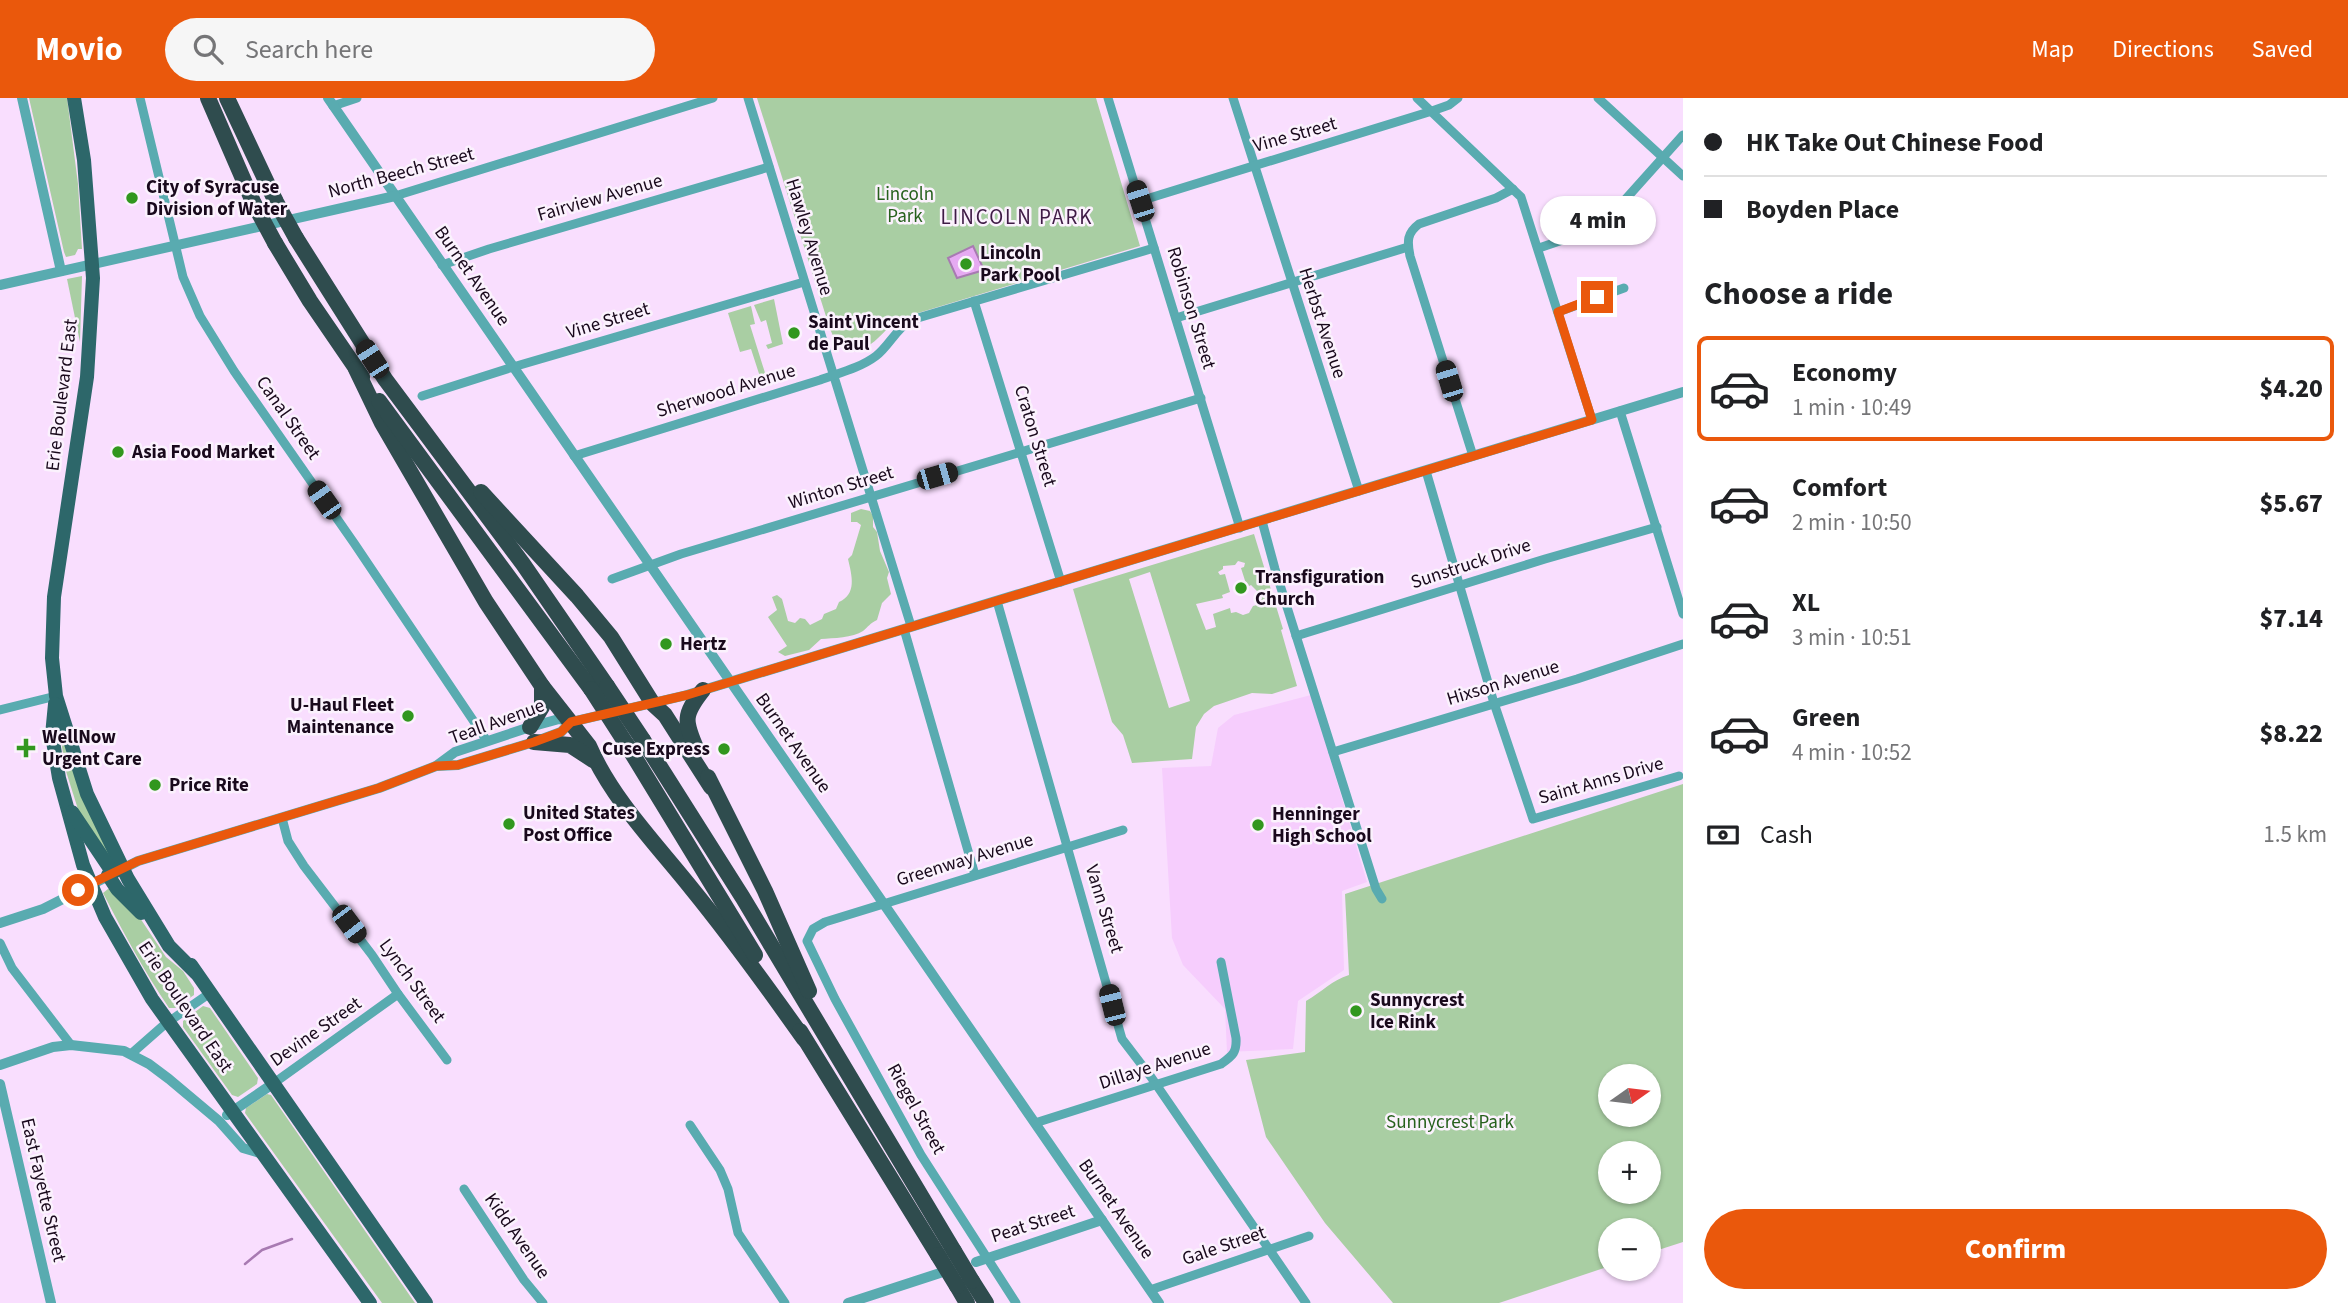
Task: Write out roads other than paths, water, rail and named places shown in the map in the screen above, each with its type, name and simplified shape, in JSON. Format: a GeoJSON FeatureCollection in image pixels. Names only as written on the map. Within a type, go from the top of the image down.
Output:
{"type":"FeatureCollection","features":[{"type":"Feature","properties":{"kind":"highway"},"geometry":{"type":"LineString","coordinates":[[208,98],[254,204],[275,243],[356,369],[599,687],[643,740],[836,1051],[954,1251],[965,1284],[967,1303]]}},
{"type":"Feature","properties":{"kind":"highway"},"geometry":{"type":"LineString","coordinates":[[227,98],[296,238],[385,379],[523,564],[599,687],[627,745],[938,1255],[986,1303]]}},
{"type":"Feature","properties":{"kind":"highway"},"geometry":{"type":"LineString","coordinates":[[356,369],[382,423],[486,602],[542,686],[589,746],[596,764],[615,792],[736,944],[804,1038]]}},
{"type":"Feature","properties":{"kind":"highway"},"geometry":{"type":"LineString","coordinates":[[438,448],[586,606],[611,636],[653,704],[665,715],[711,787],[765,891],[836,1051]]}},
{"type":"Feature","properties":{"kind":"highway"},"geometry":{"type":"LineString","coordinates":[[542,686],[542,707],[532,734],[570,745],[596,764]]}},
{"type":"Feature","properties":{"kind":"highway"},"geometry":{"type":"LineString","coordinates":[[703,690],[689,712],[687,728],[711,787]]}},
{"type":"Feature","properties":{"kind":"main road","name":"Erie Boulevard East"},"geometry":{"type":"LineString","coordinates":[[74,98],[84,160],[93,263],[87,377],[54,604],[52,658],[56,695],[87,794],[119,870],[274,1083],[426,1303]]}},
{"type":"Feature","properties":{"kind":"main road","name":"Erie Boulevard East"},"geometry":{"type":"LineString","coordinates":[[56,695],[52,735],[64,799],[90,884],[121,948],[169,1022],[370,1303]]}},
{"type":"Feature","properties":{"kind":"main road"},"geometry":{"type":"LineString","coordinates":[[64,799],[119,870]]}},
{"type":"Feature","properties":{"kind":"main road","name":"Erie Boulevard East"},"geometry":{"type":"LineString","coordinates":[[119,870],[117,889],[196,973]]}},
{"type":"Feature","properties":{"kind":"street"},"geometry":{"type":"LineString","coordinates":[[22,98],[61,271]]}},
{"type":"Feature","properties":{"kind":"street","name":"Canal Street"},"geometry":{"type":"LineString","coordinates":[[140,98],[183,277],[211,338],[354,543],[486,741]]}},
{"type":"Feature","properties":{"kind":"street"},"geometry":{"type":"LineString","coordinates":[[331,102],[357,98]]}},
{"type":"Feature","properties":{"kind":"street","name":"North Beech Street"},"geometry":{"type":"LineString","coordinates":[[0,285],[395,196],[713,98]]}},
{"type":"Feature","properties":{"kind":"street","name":"Hawley Avenue"},"geometry":{"type":"LineString","coordinates":[[748,98],[872,498],[975,875]]}},
{"type":"Feature","properties":{"kind":"street","name":"Robinson Street"},"geometry":{"type":"LineString","coordinates":[[1108,98],[1240,528]]}},
{"type":"Feature","properties":{"kind":"street","name":"Herbst Avenue"},"geometry":{"type":"LineString","coordinates":[[1233,98],[1359,491]]}},
{"type":"Feature","properties":{"kind":"street"},"geometry":{"type":"LineString","coordinates":[[1417,98],[1521,197],[1592,420]]}},
{"type":"Feature","properties":{"kind":"street","name":"Vine Street"},"geometry":{"type":"LineString","coordinates":[[1140,201],[1432,111],[1449,105],[1458,98]]}},
{"type":"Feature","properties":{"kind":"street"},"geometry":{"type":"LineString","coordinates":[[1598,98],[1683,176]]}},
{"type":"Feature","properties":{"kind":"street","name":"Burnet Avenue"},"geometry":{"type":"LineString","coordinates":[[331,102],[1159,1303]]}},
{"type":"Feature","properties":{"kind":"street"},"geometry":{"type":"LineString","coordinates":[[1538,248],[1592,230],[1606,221],[1683,135]]}},
{"type":"Feature","properties":{"kind":"street","name":"Fairview Avenue"},"geometry":{"type":"LineString","coordinates":[[442,265],[769,167]]}},
{"type":"Feature","properties":{"kind":"street"},"geometry":{"type":"LineString","coordinates":[[1473,456],[1408,247],[1408,237],[1410,230],[1419,223],[1496,198],[1513,189]]}},
{"type":"Feature","properties":{"kind":"street"},"geometry":{"type":"LineString","coordinates":[[1176,317],[1408,247]]}},
{"type":"Feature","properties":{"kind":"street","name":"Sherwood Avenue"},"geometry":{"type":"LineString","coordinates":[[574,456],[833,375],[874,357],[905,323],[911,320],[1154,248]]}},
{"type":"Feature","properties":{"kind":"street","name":"Vine Street"},"geometry":{"type":"LineString","coordinates":[[422,396],[804,282]]}},
{"type":"Feature","properties":{"kind":"street"},"geometry":{"type":"LineString","coordinates":[[1558,312],[1624,288]]}},
{"type":"Feature","properties":{"kind":"street","name":"Craton Street"},"geometry":{"type":"LineString","coordinates":[[974,301],[1061,582]]}},
{"type":"Feature","properties":{"kind":"street","name":"Teall Avenue"},"geometry":{"type":"LineString","coordinates":[[436,766],[458,765],[532,734],[559,719],[571,722],[703,690],[1683,392]]}},
{"type":"Feature","properties":{"kind":"street","name":"Winton Street"},"geometry":{"type":"LineString","coordinates":[[612,579],[649,565],[1201,398]]}},
{"type":"Feature","properties":{"kind":"street"},"geometry":{"type":"LineString","coordinates":[[1620,411],[1683,614]]}},
{"type":"Feature","properties":{"kind":"street"},"geometry":{"type":"LineString","coordinates":[[1426,471],[1494,703]]}},
{"type":"Feature","properties":{"kind":"street"},"geometry":{"type":"LineString","coordinates":[[1262,521],[1296,636],[1382,900]]}},
{"type":"Feature","properties":{"kind":"street","name":"Sunstruck Drive"},"geometry":{"type":"LineString","coordinates":[[1296,636],[1657,527]]}},
{"type":"Feature","properties":{"kind":"street","name":"Vann Street"},"geometry":{"type":"LineString","coordinates":[[997,601],[1122,1039],[1306,1303]]}},
{"type":"Feature","properties":{"kind":"street","name":"Hixson Avenue"},"geometry":{"type":"LineString","coordinates":[[1333,752],[1683,644]]}},
{"type":"Feature","properties":{"kind":"street"},"geometry":{"type":"LineString","coordinates":[[0,710],[56,695]]}},
{"type":"Feature","properties":{"kind":"street","name":"Saint Anns Drive"},"geometry":{"type":"LineString","coordinates":[[1494,703],[1533,820],[1679,776]]}},
{"type":"Feature","properties":{"kind":"street","name":"Teall Avenue"},"geometry":{"type":"LineString","coordinates":[[0,923],[43,909],[119,870],[171,850],[379,788],[436,766],[456,752],[486,741],[532,734]]}},
{"type":"Feature","properties":{"kind":"street","name":"Lynch Street"},"geometry":{"type":"LineString","coordinates":[[282,818],[288,841],[304,866],[447,1060]]}},
{"type":"Feature","properties":{"kind":"street","name":"Greenway Avenue"},"geometry":{"type":"LineString","coordinates":[[817,926],[1123,830]]}},
{"type":"Feature","properties":{"kind":"street","name":"Riegel Street"},"geometry":{"type":"LineString","coordinates":[[817,926],[807,941],[812,953],[981,1260],[1016,1303]]}},
{"type":"Feature","properties":{"kind":"street"},"geometry":{"type":"LineString","coordinates":[[0,943],[12,968],[71,1045]]}},
{"type":"Feature","properties":{"kind":"street","name":"Dillaye Avenue"},"geometry":{"type":"LineString","coordinates":[[1035,1123],[1220,1064],[1235,1053],[1236,1038],[1221,962]]}},
{"type":"Feature","properties":{"kind":"street"},"geometry":{"type":"LineString","coordinates":[[131,1054],[169,1022],[210,993]]}},
{"type":"Feature","properties":{"kind":"street","name":"Devine Street"},"geometry":{"type":"LineString","coordinates":[[219,1121],[398,994]]}},
{"type":"Feature","properties":{"kind":"street"},"geometry":{"type":"LineString","coordinates":[[0,1065],[53,1047],[71,1045],[104,1047],[131,1054],[169,1079],[219,1121],[243,1148],[263,1154]]}},
{"type":"Feature","properties":{"kind":"street","name":"East Fayette Street"},"geometry":{"type":"LineString","coordinates":[[0,1084],[51,1303]]}},
{"type":"Feature","properties":{"kind":"street"},"geometry":{"type":"LineString","coordinates":[[690,1125],[720,1170],[728,1189],[738,1233],[785,1303]]}},
{"type":"Feature","properties":{"kind":"street","name":"Kidd Avenue"},"geometry":{"type":"LineString","coordinates":[[464,1189],[524,1280],[543,1303]]}},
{"type":"Feature","properties":{"kind":"street","name":"Peat Street"},"geometry":{"type":"LineString","coordinates":[[981,1260],[1102,1220]]}},
{"type":"Feature","properties":{"kind":"street","name":"Gale Street"},"geometry":{"type":"LineString","coordinates":[[1150,1290],[1309,1236]]}},
{"type":"Feature","properties":{"kind":"street"},"geometry":{"type":"LineString","coordinates":[[848,1303],[878,1299],[940,1273]]}},
{"type":"Feature","properties":{"kind":"waterway"},"geometry":{"type":"LineString","coordinates":[[245,1264],[262,1250],[292,1239]]}},
{"type":"Feature","properties":{"kind":"place","name":"City of Syracuse Division of Water"},"geometry":{"type":"Point","coordinates":[132,198]}},
{"type":"Feature","properties":{"kind":"place","name":"Lincoln Park Pool"},"geometry":{"type":"Point","coordinates":[966,264]}},
{"type":"Feature","properties":{"kind":"place","name":"Saint Vincent de Paul"},"geometry":{"type":"Point","coordinates":[794,333]}},
{"type":"Feature","properties":{"kind":"place","name":"Asia Food Market"},"geometry":{"type":"Point","coordinates":[118,452]}},
{"type":"Feature","properties":{"kind":"place","name":"Transfiguration Church"},"geometry":{"type":"Point","coordinates":[1241,588]}},
{"type":"Feature","properties":{"kind":"place","name":"Hertz"},"geometry":{"type":"Point","coordinates":[666,644]}},
{"type":"Feature","properties":{"kind":"place","name":"U-Haul Fleet Maintenance"},"geometry":{"type":"Point","coordinates":[408,716]}},
{"type":"Feature","properties":{"kind":"place","name":"WellNow Urgent Care"},"geometry":{"type":"Point","coordinates":[26,748]}},
{"type":"Feature","properties":{"kind":"place","name":"Cuse Express"},"geometry":{"type":"Point","coordinates":[724,749]}},
{"type":"Feature","properties":{"kind":"place","name":"Price Rite"},"geometry":{"type":"Point","coordinates":[155,785]}},
{"type":"Feature","properties":{"kind":"place","name":"United States Post Office"},"geometry":{"type":"Point","coordinates":[509,824]}},
{"type":"Feature","properties":{"kind":"place","name":"Henninger High School"},"geometry":{"type":"Point","coordinates":[1258,825]}},
{"type":"Feature","properties":{"kind":"place","name":"Sunnycrest Ice Rink"},"geometry":{"type":"Point","coordinates":[1356,1011]}},
{"type":"Feature","properties":{"kind":"district","name":"LINCOLN PARK"},"geometry":{"type":"Point","coordinates":[1017,217]}},
{"type":"Feature","properties":{"kind":"park label","name":"Lincoln Park"},"geometry":{"type":"Point","coordinates":[905,205]}},
{"type":"Feature","properties":{"kind":"park label","name":"Sunnycrest Park"},"geometry":{"type":"Point","coordinates":[1450,1122]}}]}
